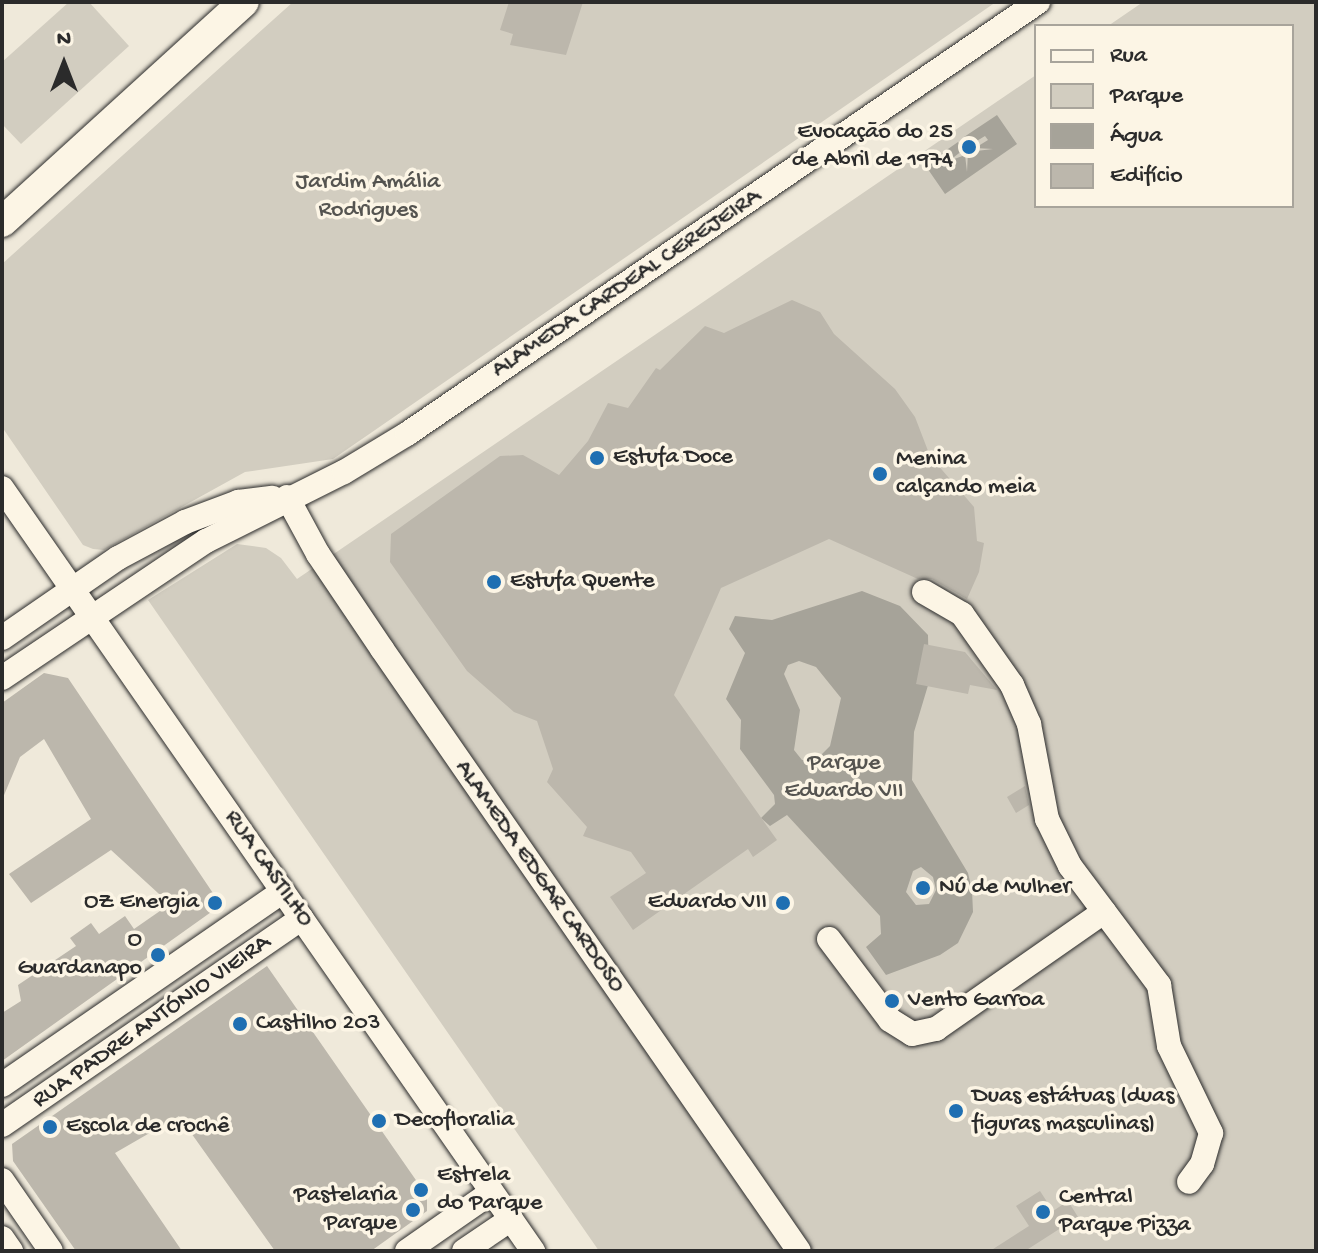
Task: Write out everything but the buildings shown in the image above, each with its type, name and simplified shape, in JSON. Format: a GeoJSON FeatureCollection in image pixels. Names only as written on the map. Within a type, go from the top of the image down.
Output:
{"type":"FeatureCollection","features":[{"type":"Feature","properties":{"kind":"main road"},"geometry":{"type":"LineString","coordinates":[[2,222],[244,2]]}},
{"type":"Feature","properties":{"kind":"street","name":"ALAMEDA CARDEAL CEREJEIRA"},"geometry":{"type":"LineString","coordinates":[[287,497],[344,472],[407,434],[1038,2]]}},
{"type":"Feature","properties":{"kind":"street"},"geometry":{"type":"LineString","coordinates":[[2,208],[32,194]]}},
{"type":"Feature","properties":{"kind":"street","name":"RUA CASTILHO"},"geometry":{"type":"LineString","coordinates":[[2,488],[533,1251]]}},
{"type":"Feature","properties":{"kind":"street"},"geometry":{"type":"LineString","coordinates":[[2,638],[73,589],[185,522],[238,502],[287,497]]}},
{"type":"Feature","properties":{"kind":"street"},"geometry":{"type":"LineString","coordinates":[[4,677],[206,541],[287,497]]}},
{"type":"Feature","properties":{"kind":"street","name":"ALAMEDA EDGAR CARDOSO"},"geometry":{"type":"LineString","coordinates":[[287,497],[318,554],[398,672],[799,1251]]}},
{"type":"Feature","properties":{"kind":"street"},"geometry":{"type":"LineString","coordinates":[[924,592],[962,614],[1012,685],[1029,724],[1047,819],[1070,866],[1159,985],[1169,1046],[1211,1133],[1202,1164],[1189,1182]]}},
{"type":"Feature","properties":{"kind":"street"},"geometry":{"type":"LineString","coordinates":[[2,650],[10,662],[4,677]]}},
{"type":"Feature","properties":{"kind":"street","name":"RUA PADRE ANTÓNIO VIEIRA"},"geometry":{"type":"LineString","coordinates":[[2,1085],[283,891]]}},
{"type":"Feature","properties":{"kind":"street"},"geometry":{"type":"LineString","coordinates":[[829,939],[890,1020],[912,1034],[936,1029],[1104,912]]}},
{"type":"Feature","properties":{"kind":"street","name":"RUA PADRE ANTÓNIO VIEIRA"},"geometry":{"type":"LineString","coordinates":[[2,1125],[302,918]]}},
{"type":"Feature","properties":{"kind":"street"},"geometry":{"type":"LineString","coordinates":[[2,1180],[51,1251]]}},
{"type":"Feature","properties":{"kind":"street"},"geometry":{"type":"LineString","coordinates":[[407,1251],[492,1192]]}},
{"type":"Feature","properties":{"kind":"street"},"geometry":{"type":"LineString","coordinates":[[464,1251],[511,1219]]}},
{"type":"Feature","properties":{"kind":"street"},"geometry":{"type":"LineString","coordinates":[[2,1238],[11,1251]]}},
{"type":"Feature","properties":{"kind":"green space"},"geometry":{"type":"Polygon","coordinates":[[[69,2],[89,2],[129,46],[21,144],[2,124],[2,62],[69,2]]]}},
{"type":"Feature","properties":{"kind":"green space","name":"Jardim Amália Rodrigues"},"geometry":{"type":"Polygon","coordinates":[[[293,2],[996,2],[333,459],[245,472],[104,550],[93,549],[83,545],[2,427],[2,264],[293,2]]]}},
{"type":"Feature","properties":{"kind":"green space","name":"Parque Eduardo VII"},"geometry":{"type":"Polygon","coordinates":[[[1143,2],[1316,2],[1316,1251],[599,1251],[148,600],[237,544],[266,548],[281,558],[297,579],[1034,76],[1034,208],[1294,208],[1294,24],[1111,24],[1143,2]]]}},
{"type":"Feature","properties":{"kind":"water"},"geometry":{"type":"Polygon","coordinates":[[[997,115],[1017,144],[945,194],[925,165],[958,142],[963,150],[949,161],[965,155],[967,172],[968,152],[993,149],[975,148],[988,140],[985,136],[970,145],[964,137],[997,115]]]}},
{"type":"Feature","properties":{"kind":"water"},"geometry":{"type":"Polygon","coordinates":[[[862,591],[900,606],[928,635],[929,682],[914,732],[912,780],[968,873],[973,912],[958,943],[940,955],[886,975],[866,947],[881,934],[880,916],[787,815],[770,826],[761,818],[775,804],[774,795],[740,749],[741,720],[726,699],[745,653],[729,629],[735,616],[772,620],[862,591]],[[799,661],[788,665],[784,674],[800,710],[794,750],[802,760],[815,761],[830,746],[841,698],[816,667],[799,661]],[[921,867],[913,871],[906,892],[916,905],[929,904],[936,890],[933,877],[921,867]]]}},
{"type":"Feature","properties":{"kind":"place","name":"Evocação do 25 de Abril de 1974"},"geometry":{"type":"Point","coordinates":[969,147]}},
{"type":"Feature","properties":{"kind":"place","name":"Estufa Doce"},"geometry":{"type":"Point","coordinates":[597,458]}},
{"type":"Feature","properties":{"kind":"place","name":"Menina calçando meia"},"geometry":{"type":"Point","coordinates":[880,474]}},
{"type":"Feature","properties":{"kind":"place","name":"Estufa Quente"},"geometry":{"type":"Point","coordinates":[494,582]}},
{"type":"Feature","properties":{"kind":"place","name":"Nú de Mulher"},"geometry":{"type":"Point","coordinates":[923,888]}},
{"type":"Feature","properties":{"kind":"place","name":"OZ Energia"},"geometry":{"type":"Point","coordinates":[215,903]}},
{"type":"Feature","properties":{"kind":"place","name":"Eduardo VII"},"geometry":{"type":"Point","coordinates":[783,903]}},
{"type":"Feature","properties":{"kind":"place","name":"O Guardanapo"},"geometry":{"type":"Point","coordinates":[158,955]}},
{"type":"Feature","properties":{"kind":"place","name":"Vento Garroa"},"geometry":{"type":"Point","coordinates":[892,1001]}},
{"type":"Feature","properties":{"kind":"place","name":"Castilho 203"},"geometry":{"type":"Point","coordinates":[240,1024]}},
{"type":"Feature","properties":{"kind":"place","name":"Duas estátuas (duas figuras masculinas)"},"geometry":{"type":"Point","coordinates":[956,1111]}},
{"type":"Feature","properties":{"kind":"place","name":"Decofloralia"},"geometry":{"type":"Point","coordinates":[379,1121]}},
{"type":"Feature","properties":{"kind":"place","name":"Escola de crochê"},"geometry":{"type":"Point","coordinates":[50,1127]}},
{"type":"Feature","properties":{"kind":"place","name":"Estrela do Parque"},"geometry":{"type":"Point","coordinates":[421,1190]}},
{"type":"Feature","properties":{"kind":"place","name":"Pastelaria Parque"},"geometry":{"type":"Point","coordinates":[413,1210]}},
{"type":"Feature","properties":{"kind":"place","name":"Central Parque Pizza"},"geometry":{"type":"Point","coordinates":[1043,1212]}}]}
